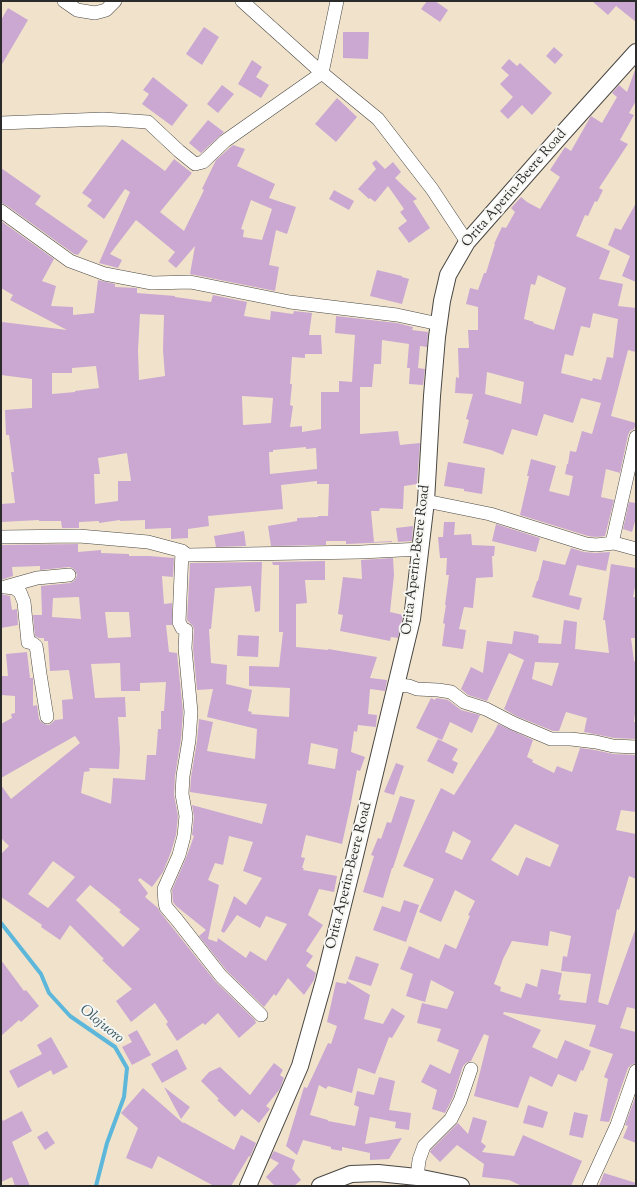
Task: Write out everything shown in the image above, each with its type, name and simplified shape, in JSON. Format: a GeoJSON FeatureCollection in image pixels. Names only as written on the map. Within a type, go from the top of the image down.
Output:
{"type":"FeatureCollection","features":[{"type":"Feature","properties":{"kind":"main road","name":"Orita Aperin-Beere Road"},"geometry":{"type":"LineString","coordinates":[[248,1186],[300,1066],[326,973],[412,619],[426,501],[437,337],[442,301],[448,275],[467,242],[636,52]]}},
{"type":"Feature","properties":{"kind":"main road"},"geometry":{"type":"LineString","coordinates":[[320,1186],[351,1174],[378,1173],[418,1177],[461,1186]]}},
{"type":"Feature","properties":{"kind":"street"},"geometry":{"type":"LineString","coordinates":[[64,1],[77,10],[95,13],[106,10],[115,1]]}},
{"type":"Feature","properties":{"kind":"street"},"geometry":{"type":"LineString","coordinates":[[242,1],[322,73],[378,119],[432,190],[467,242]]}},
{"type":"Feature","properties":{"kind":"street"},"geometry":{"type":"LineString","coordinates":[[1,123],[102,119],[148,122],[195,164],[203,162],[226,141],[322,73],[337,1]]}},
{"type":"Feature","properties":{"kind":"street"},"geometry":{"type":"LineString","coordinates":[[1,211],[70,261],[105,274],[152,283],[190,282],[290,302],[397,315],[439,324]]}},
{"type":"Feature","properties":{"kind":"street"},"geometry":{"type":"LineString","coordinates":[[612,543],[636,437]]}},
{"type":"Feature","properties":{"kind":"street"},"geometry":{"type":"LineString","coordinates":[[426,501],[490,514],[586,544],[596,545],[612,543],[636,549]]}},
{"type":"Feature","properties":{"kind":"street"},"geometry":{"type":"LineString","coordinates":[[1,537],[79,536],[148,542],[182,551],[187,555],[361,552],[421,549]]}},
{"type":"Feature","properties":{"kind":"street"},"geometry":{"type":"LineString","coordinates":[[182,551],[179,622],[182,628],[186,630],[185,648],[191,712],[182,794],[186,816],[180,855],[164,889],[164,899],[166,907],[221,976],[261,1015]]}},
{"type":"Feature","properties":{"kind":"street"},"geometry":{"type":"LineString","coordinates":[[3,588],[37,578],[69,575]]}},
{"type":"Feature","properties":{"kind":"street"},"geometry":{"type":"LineString","coordinates":[[3,588],[14,588],[20,592],[24,602],[28,642],[36,646],[38,652],[47,717]]}},
{"type":"Feature","properties":{"kind":"street"},"geometry":{"type":"LineString","coordinates":[[396,685],[451,692],[464,702],[486,709],[513,723],[551,739],[571,739],[614,746],[636,747]]}},
{"type":"Feature","properties":{"kind":"street"},"geometry":{"type":"LineString","coordinates":[[418,1177],[419,1160],[424,1146],[451,1119],[460,1101],[471,1069]]}},
{"type":"Feature","properties":{"kind":"street"},"geometry":{"type":"LineString","coordinates":[[590,1186],[617,1125],[636,1071]]}},
{"type":"Feature","properties":{"kind":"building"},"geometry":{"type":"Polygon","coordinates":[[[427,1],[435,1],[448,10],[440,22],[421,9],[427,1]]]}},
{"type":"Feature","properties":{"kind":"building"},"geometry":{"type":"Polygon","coordinates":[[[592,1],[636,1],[636,22],[616,6],[608,15],[592,1]]]}},
{"type":"Feature","properties":{"kind":"building"},"geometry":{"type":"Polygon","coordinates":[[[8,8],[28,20],[1,66],[1,20],[8,8]]]}},
{"type":"Feature","properties":{"kind":"building"},"geometry":{"type":"Polygon","coordinates":[[[204,27],[219,37],[202,65],[186,54],[204,27]]]}},
{"type":"Feature","properties":{"kind":"building"},"geometry":{"type":"Polygon","coordinates":[[[343,32],[369,32],[368,59],[343,58],[343,32]]]}},
{"type":"Feature","properties":{"kind":"building"},"geometry":{"type":"Polygon","coordinates":[[[554,47],[563,55],[555,64],[546,56],[554,47]]]}},
{"type":"Feature","properties":{"kind":"building"},"geometry":{"type":"Polygon","coordinates":[[[509,59],[517,66],[520,63],[552,93],[532,115],[522,105],[508,119],[500,111],[513,97],[500,84],[509,75],[501,68],[509,59]]]}},
{"type":"Feature","properties":{"kind":"building"},"geometry":{"type":"Polygon","coordinates":[[[252,60],[262,67],[256,77],[269,85],[261,98],[238,84],[252,60]]]}},
{"type":"Feature","properties":{"kind":"building"},"geometry":{"type":"Polygon","coordinates":[[[635,70],[636,101],[629,113],[634,115],[620,140],[628,144],[599,188],[603,190],[597,202],[595,201],[588,216],[585,215],[576,236],[610,251],[599,279],[623,284],[618,306],[636,308],[636,352],[628,350],[611,416],[636,423],[634,429],[630,431],[628,435],[620,473],[606,469],[601,497],[614,500],[605,536],[596,537],[588,536],[520,515],[529,476],[527,476],[531,459],[556,466],[549,491],[569,496],[573,476],[565,474],[570,451],[576,452],[582,431],[592,434],[601,403],[581,398],[573,423],[544,414],[537,436],[512,429],[503,455],[491,450],[463,443],[469,420],[466,419],[473,394],[455,393],[456,377],[459,378],[458,348],[469,348],[468,330],[478,330],[478,307],[466,304],[470,288],[478,290],[484,273],[486,273],[494,244],[502,227],[506,228],[515,212],[511,208],[521,197],[540,209],[560,177],[550,170],[565,147],[571,151],[591,116],[602,123],[617,97],[612,93],[619,85],[627,92],[635,70]],[[538,275],[535,285],[531,284],[524,319],[554,330],[566,288],[538,275]],[[593,313],[590,328],[581,326],[573,356],[565,354],[561,373],[592,381],[593,378],[601,380],[607,357],[613,358],[618,319],[593,313]],[[487,372],[485,394],[521,404],[524,382],[487,372]]]}},
{"type":"Feature","properties":{"kind":"building"},"geometry":{"type":"Polygon","coordinates":[[[153,77],[188,105],[172,126],[142,104],[149,94],[143,90],[153,77]]]}},
{"type":"Feature","properties":{"kind":"building"},"geometry":{"type":"Polygon","coordinates":[[[222,85],[234,94],[218,113],[207,104],[222,85]]]}},
{"type":"Feature","properties":{"kind":"building"},"geometry":{"type":"Polygon","coordinates":[[[337,98],[357,117],[336,142],[315,124],[337,98]]]}},
{"type":"Feature","properties":{"kind":"building"},"geometry":{"type":"Polygon","coordinates":[[[208,120],[224,132],[201,153],[189,143],[208,120]]]}},
{"type":"Feature","properties":{"kind":"building"},"geometry":{"type":"Polygon","coordinates":[[[122,139],[165,171],[174,159],[192,173],[160,212],[184,231],[204,190],[202,189],[216,160],[233,145],[245,149],[237,166],[275,184],[269,198],[296,207],[287,234],[276,230],[269,265],[279,267],[275,291],[190,274],[195,246],[176,268],[168,261],[175,252],[136,220],[110,254],[122,260],[118,268],[99,263],[130,192],[125,189],[104,219],[87,206],[92,200],[82,193],[122,139]],[[251,200],[241,229],[244,230],[243,237],[262,240],[272,209],[251,200]]]}},
{"type":"Feature","properties":{"kind":"building"},"geometry":{"type":"Polygon","coordinates":[[[376,160],[385,169],[393,162],[401,172],[395,178],[417,199],[413,201],[430,228],[409,243],[398,228],[407,221],[400,212],[404,209],[388,186],[375,202],[370,198],[369,199],[358,189],[376,169],[372,163],[376,160]]]}},
{"type":"Feature","properties":{"kind":"building"},"geometry":{"type":"Polygon","coordinates":[[[1,168],[41,196],[35,204],[88,241],[78,255],[74,254],[6,205],[1,203],[1,168]]]}},
{"type":"Feature","properties":{"kind":"building"},"geometry":{"type":"Polygon","coordinates":[[[334,190],[354,201],[349,210],[329,199],[334,190]]]}},
{"type":"Feature","properties":{"kind":"building"},"geometry":{"type":"Polygon","coordinates":[[[636,203],[636,282],[622,276],[630,256],[608,245],[615,228],[621,230],[636,203]]]}},
{"type":"Feature","properties":{"kind":"building"},"geometry":{"type":"Polygon","coordinates":[[[1,221],[54,259],[42,281],[56,286],[51,306],[73,307],[73,315],[94,313],[98,280],[115,284],[115,287],[137,288],[137,293],[175,296],[211,302],[213,295],[247,302],[244,316],[270,320],[271,311],[293,314],[294,311],[312,313],[309,335],[321,335],[322,354],[305,354],[305,358],[292,357],[290,405],[293,406],[290,427],[302,426],[302,432],[321,429],[321,392],[339,392],[339,381],[352,382],[355,335],[335,333],[336,316],[397,323],[413,327],[412,330],[428,332],[427,347],[420,346],[418,368],[425,369],[423,385],[409,384],[410,368],[407,368],[409,344],[382,340],[381,364],[374,364],[372,387],[360,387],[360,434],[398,431],[400,445],[420,443],[417,484],[404,486],[403,509],[380,508],[379,511],[371,511],[374,542],[392,542],[346,544],[346,541],[326,541],[326,545],[271,546],[268,526],[297,521],[297,518],[328,516],[329,484],[317,484],[317,481],[281,485],[283,509],[208,516],[209,526],[188,529],[188,538],[171,539],[171,528],[145,529],[145,520],[120,520],[99,523],[99,521],[79,522],[79,528],[62,528],[61,521],[39,520],[1,522],[1,504],[15,503],[11,472],[14,472],[9,435],[6,435],[5,410],[32,408],[32,379],[1,375],[2,322],[67,330],[10,300],[13,295],[1,288],[1,221]],[[140,314],[138,350],[139,380],[165,376],[163,350],[164,315],[140,314]],[[96,366],[72,368],[72,373],[52,373],[52,394],[99,388],[96,366]],[[242,396],[243,425],[271,423],[273,398],[242,396]],[[306,447],[273,450],[273,452],[269,452],[270,474],[317,469],[316,448],[306,449],[306,447]],[[127,453],[98,458],[100,474],[94,474],[95,504],[118,501],[118,481],[131,481],[127,453]]]}},
{"type":"Feature","properties":{"kind":"building"},"geometry":{"type":"Polygon","coordinates":[[[377,270],[409,279],[402,304],[370,296],[377,270]]]}},
{"type":"Feature","properties":{"kind":"building"},"geometry":{"type":"Polygon","coordinates":[[[448,462],[485,468],[482,494],[444,486],[448,462]]]}},
{"type":"Feature","properties":{"kind":"building"},"geometry":{"type":"Polygon","coordinates":[[[629,502],[636,503],[636,518],[632,532],[623,529],[629,502]]]}},
{"type":"Feature","properties":{"kind":"building"},"geometry":{"type":"Polygon","coordinates":[[[444,522],[455,522],[454,535],[471,534],[472,545],[495,546],[494,556],[492,556],[493,577],[476,578],[473,608],[464,607],[459,629],[466,630],[463,649],[442,646],[445,624],[443,623],[449,575],[446,575],[447,558],[440,558],[438,537],[443,537],[444,522]]]}},
{"type":"Feature","properties":{"kind":"building"},"geometry":{"type":"Polygon","coordinates":[[[496,524],[540,538],[536,552],[492,541],[496,524]]]}},
{"type":"Feature","properties":{"kind":"building"},"geometry":{"type":"Polygon","coordinates":[[[413,526],[412,541],[398,542],[396,528],[413,526]]]}},
{"type":"Feature","properties":{"kind":"building"},"geometry":{"type":"Polygon","coordinates":[[[244,531],[246,546],[216,547],[214,536],[244,531]]]}},
{"type":"Feature","properties":{"kind":"building"},"geometry":{"type":"Polygon","coordinates":[[[78,544],[78,552],[101,550],[101,553],[174,558],[173,577],[162,576],[164,604],[172,603],[172,625],[166,625],[169,652],[177,653],[183,712],[181,739],[175,776],[174,795],[178,816],[176,835],[163,872],[152,887],[140,878],[138,880],[148,893],[145,897],[158,908],[215,981],[255,1020],[256,1023],[239,1038],[218,1013],[205,1025],[203,1023],[177,1041],[166,1024],[168,1022],[155,1003],[131,1022],[116,1001],[132,989],[102,960],[104,959],[70,925],[60,940],[41,927],[42,925],[1,897],[1,854],[9,846],[1,838],[1,785],[11,799],[80,743],[75,736],[1,778],[1,724],[12,718],[11,714],[15,713],[15,696],[1,695],[1,676],[8,676],[6,654],[27,652],[30,678],[33,678],[33,706],[37,705],[39,719],[41,722],[49,725],[55,720],[63,719],[62,700],[73,699],[69,670],[50,671],[48,641],[44,641],[44,638],[35,636],[33,615],[42,615],[41,586],[70,583],[74,581],[77,575],[75,570],[69,567],[40,570],[40,566],[12,567],[13,576],[1,580],[1,545],[78,544]],[[79,597],[53,598],[52,617],[81,619],[79,597]],[[105,612],[108,638],[131,637],[129,612],[105,612]],[[120,663],[91,664],[95,698],[125,697],[126,717],[118,717],[120,749],[119,769],[89,768],[90,771],[84,772],[81,793],[111,804],[113,778],[145,780],[147,755],[156,755],[158,729],[161,729],[161,711],[164,711],[166,682],[140,683],[140,691],[121,691],[120,663]],[[53,861],[28,894],[48,908],[75,877],[53,861]],[[90,885],[76,900],[123,947],[140,929],[119,912],[121,910],[90,885]]]}},
{"type":"Feature","properties":{"kind":"building"},"geometry":{"type":"Polygon","coordinates":[[[571,548],[584,552],[610,552],[606,571],[577,565],[569,595],[582,598],[579,610],[532,597],[543,560],[565,565],[571,548]]]}},
{"type":"Feature","properties":{"kind":"building"},"geometry":{"type":"Polygon","coordinates":[[[393,558],[394,575],[390,612],[403,615],[398,638],[391,637],[390,641],[340,631],[343,615],[338,614],[343,577],[362,579],[361,560],[393,558]]]}},
{"type":"Feature","properties":{"kind":"building"},"geometry":{"type":"Polygon","coordinates":[[[325,561],[325,580],[305,580],[307,603],[296,604],[296,647],[328,649],[377,657],[370,678],[387,680],[385,691],[370,689],[368,714],[377,715],[376,727],[358,725],[357,732],[354,731],[351,752],[365,757],[360,771],[357,770],[342,844],[306,835],[301,857],[305,858],[302,868],[304,868],[303,870],[337,876],[334,892],[319,889],[308,915],[323,925],[306,951],[313,956],[306,966],[316,973],[314,980],[304,995],[288,978],[276,996],[274,994],[264,1007],[227,971],[199,936],[206,930],[176,906],[173,902],[172,890],[194,836],[192,835],[194,817],[192,805],[262,824],[267,804],[190,792],[199,719],[213,722],[207,751],[255,759],[257,729],[207,717],[213,689],[197,690],[193,648],[194,630],[193,626],[187,620],[190,563],[262,562],[260,611],[255,612],[251,586],[215,588],[211,629],[209,629],[211,663],[227,665],[226,684],[252,690],[248,711],[252,712],[251,714],[289,717],[290,688],[249,686],[249,666],[279,667],[283,632],[279,632],[279,565],[273,565],[272,562],[325,561]],[[311,743],[308,764],[335,769],[338,749],[311,743]],[[229,836],[223,865],[215,863],[208,880],[219,885],[208,939],[217,942],[218,938],[246,958],[250,951],[266,961],[287,924],[266,916],[260,928],[237,915],[224,933],[221,931],[234,896],[246,905],[262,878],[243,871],[253,842],[229,836]]]}},
{"type":"Feature","properties":{"kind":"building"},"geometry":{"type":"Polygon","coordinates":[[[611,564],[636,568],[636,582],[633,597],[636,597],[636,638],[631,638],[634,661],[636,662],[636,706],[634,722],[636,722],[636,739],[614,738],[584,732],[587,718],[566,712],[559,731],[553,731],[516,716],[504,709],[524,660],[509,653],[487,701],[468,695],[461,689],[471,667],[483,673],[487,641],[512,644],[514,631],[539,636],[538,643],[561,644],[564,620],[577,622],[575,649],[609,653],[605,620],[603,620],[611,564]],[[535,662],[532,679],[552,686],[559,663],[535,662]]]}},
{"type":"Feature","properties":{"kind":"building"},"geometry":{"type":"Polygon","coordinates":[[[1,594],[10,596],[12,610],[17,609],[18,625],[1,628],[1,594]]]}},
{"type":"Feature","properties":{"kind":"building"},"geometry":{"type":"Polygon","coordinates":[[[238,635],[259,636],[258,657],[237,656],[238,635]]]}},
{"type":"Feature","properties":{"kind":"building"},"geometry":{"type":"Polygon","coordinates":[[[431,698],[435,700],[436,698],[448,700],[461,710],[480,715],[472,733],[450,722],[442,740],[416,728],[431,698]]]}},
{"type":"Feature","properties":{"kind":"building"},"geometry":{"type":"Polygon","coordinates":[[[498,724],[533,740],[527,757],[533,760],[532,762],[554,773],[557,766],[572,772],[580,748],[613,754],[636,755],[636,812],[621,810],[616,830],[636,834],[636,879],[629,876],[619,910],[617,909],[598,1002],[608,1005],[636,930],[636,1009],[627,1007],[620,1028],[636,1032],[636,1063],[628,1068],[609,1122],[600,1121],[608,1079],[604,1077],[613,1054],[589,1046],[596,1025],[504,1012],[503,1014],[541,1030],[532,1047],[557,1059],[565,1040],[591,1051],[583,1071],[581,1070],[576,1082],[558,1074],[552,1087],[530,1076],[518,1108],[474,1096],[489,1036],[484,1034],[471,1061],[463,1066],[453,1097],[445,1113],[432,1109],[437,1090],[421,1082],[430,1064],[450,1074],[459,1050],[437,1041],[441,1029],[417,1023],[422,1003],[447,1009],[454,992],[431,980],[425,1002],[406,996],[413,974],[400,969],[409,946],[439,959],[445,944],[456,949],[470,916],[468,915],[475,901],[455,890],[441,922],[419,912],[434,879],[403,866],[441,788],[454,795],[498,724]],[[515,824],[491,860],[518,876],[526,857],[550,867],[559,845],[515,824]],[[453,831],[445,852],[462,860],[471,841],[453,831]],[[550,931],[548,946],[512,941],[503,959],[494,984],[501,987],[500,991],[521,998],[526,983],[537,987],[541,969],[562,973],[558,994],[561,995],[559,1000],[586,1003],[591,974],[561,971],[563,956],[567,957],[571,936],[550,931]]]}},
{"type":"Feature","properties":{"kind":"building"},"geometry":{"type":"Polygon","coordinates":[[[438,739],[458,749],[452,760],[458,763],[453,774],[427,761],[438,739]]]}},
{"type":"Feature","properties":{"kind":"building"},"geometry":{"type":"Polygon","coordinates":[[[396,763],[404,766],[394,795],[384,792],[396,763]]]}},
{"type":"Feature","properties":{"kind":"building"},"geometry":{"type":"Polygon","coordinates":[[[400,796],[415,800],[383,898],[363,892],[374,856],[371,855],[378,838],[381,839],[387,822],[391,823],[400,796]]]}},
{"type":"Feature","properties":{"kind":"building"},"geometry":{"type":"Polygon","coordinates":[[[404,900],[419,905],[406,942],[373,930],[382,906],[400,912],[404,900]]]}},
{"type":"Feature","properties":{"kind":"building"},"geometry":{"type":"Polygon","coordinates":[[[356,956],[379,964],[371,986],[348,979],[356,956]]]}},
{"type":"Feature","properties":{"kind":"building"},"geometry":{"type":"Polygon","coordinates":[[[1,960],[24,991],[26,990],[39,1006],[21,1022],[19,1020],[1,1036],[1,960]]]}},
{"type":"Feature","properties":{"kind":"building"},"geometry":{"type":"Polygon","coordinates":[[[347,981],[370,995],[364,1019],[383,1024],[392,1008],[405,1016],[392,1038],[389,1037],[375,1074],[358,1068],[352,1093],[328,1086],[326,1089],[319,1085],[310,1115],[328,1121],[355,1126],[359,1107],[354,1105],[357,1091],[374,1095],[379,1077],[395,1081],[389,1110],[411,1113],[409,1130],[395,1128],[396,1122],[370,1117],[365,1144],[402,1138],[389,1159],[370,1160],[370,1153],[342,1147],[342,1151],[331,1149],[331,1147],[303,1140],[297,1155],[286,1146],[304,1087],[307,1088],[328,1043],[331,1044],[337,1026],[327,1022],[336,982],[346,984],[347,981]]]}},
{"type":"Feature","properties":{"kind":"building"},"geometry":{"type":"Polygon","coordinates":[[[137,1030],[151,1055],[132,1065],[122,1047],[132,1042],[128,1035],[137,1030]]]}},
{"type":"Feature","properties":{"kind":"building"},"geometry":{"type":"Polygon","coordinates":[[[51,1037],[68,1067],[53,1075],[51,1070],[18,1088],[9,1071],[42,1054],[37,1045],[51,1037]]]}},
{"type":"Feature","properties":{"kind":"building"},"geometry":{"type":"Polygon","coordinates":[[[177,1049],[187,1069],[162,1083],[151,1064],[177,1049]]]}},
{"type":"Feature","properties":{"kind":"building"},"geometry":{"type":"Polygon","coordinates":[[[274,1063],[283,1070],[280,1075],[284,1078],[280,1089],[266,1106],[270,1109],[259,1123],[242,1109],[235,1117],[217,1100],[219,1099],[201,1081],[209,1072],[220,1067],[250,1095],[274,1063]]]}},
{"type":"Feature","properties":{"kind":"building"},"geometry":{"type":"Polygon","coordinates":[[[164,1087],[190,1107],[181,1119],[164,1087]]]}},
{"type":"Feature","properties":{"kind":"building"},"geometry":{"type":"Polygon","coordinates":[[[143,1088],[184,1124],[183,1122],[234,1150],[241,1135],[256,1143],[250,1157],[249,1156],[231,1186],[214,1186],[158,1156],[152,1169],[126,1158],[138,1128],[121,1113],[143,1088]]]}},
{"type":"Feature","properties":{"kind":"building"},"geometry":{"type":"Polygon","coordinates":[[[636,1095],[636,1143],[623,1138],[628,1126],[625,1125],[636,1095]]]}},
{"type":"Feature","properties":{"kind":"building"},"geometry":{"type":"Polygon","coordinates":[[[528,1105],[548,1112],[543,1128],[523,1123],[528,1105]]]}},
{"type":"Feature","properties":{"kind":"building"},"geometry":{"type":"Polygon","coordinates":[[[22,1111],[32,1131],[12,1142],[30,1186],[15,1186],[12,1177],[1,1182],[1,1117],[3,1121],[22,1111]]]}},
{"type":"Feature","properties":{"kind":"building"},"geometry":{"type":"Polygon","coordinates":[[[574,1112],[588,1115],[583,1138],[569,1135],[574,1112]]]}},
{"type":"Feature","properties":{"kind":"building"},"geometry":{"type":"Polygon","coordinates":[[[473,1117],[487,1121],[481,1142],[486,1146],[482,1152],[514,1156],[523,1135],[582,1161],[571,1186],[522,1186],[509,1180],[482,1177],[484,1164],[457,1145],[440,1162],[430,1152],[431,1150],[458,1123],[468,1134],[473,1117]]]}},
{"type":"Feature","properties":{"kind":"building"},"geometry":{"type":"Polygon","coordinates":[[[47,1131],[55,1143],[45,1150],[37,1137],[47,1131]]]}},
{"type":"Feature","properties":{"kind":"building"},"geometry":{"type":"Polygon","coordinates":[[[274,1151],[295,1160],[292,1169],[301,1180],[294,1186],[275,1186],[266,1177],[279,1163],[270,1158],[274,1151]]]}},
{"type":"Feature","properties":{"kind":"building"},"geometry":{"type":"Polygon","coordinates":[[[604,1173],[636,1183],[636,1186],[599,1186],[604,1173]]]}},
{"type":"Feature","properties":{"kind":"waterway","name":"Olojuoro"},"geometry":{"type":"LineString","coordinates":[[1,923],[41,974],[49,993],[70,1016],[115,1047],[127,1068],[124,1097],[107,1143],[96,1186]]}}]}
